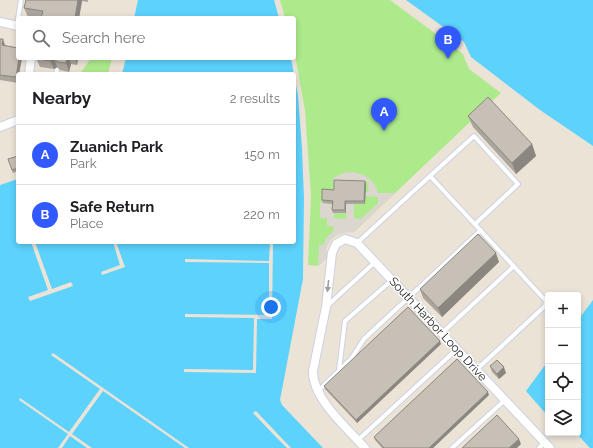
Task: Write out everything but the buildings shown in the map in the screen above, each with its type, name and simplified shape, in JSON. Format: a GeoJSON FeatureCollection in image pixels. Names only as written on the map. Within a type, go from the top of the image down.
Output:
{"type":"FeatureCollection","features":[{"type":"Feature","properties":{"kind":"street"},"geometry":{"type":"LineString","coordinates":[[0,22],[16,25]]}},
{"type":"Feature","properties":{"kind":"street"},"geometry":{"type":"LineString","coordinates":[[29,72],[31,60]]}},
{"type":"Feature","properties":{"kind":"street"},"geometry":{"type":"LineString","coordinates":[[0,127],[16,121]]}},
{"type":"Feature","properties":{"kind":"street"},"geometry":{"type":"LineString","coordinates":[[357,243],[345,240],[339,242],[332,253],[326,307],[313,381],[317,391],[364,448]]}},
{"type":"Feature","properties":{"kind":"street","name":"South Harbor Loop Drive"},"geometry":{"type":"LineString","coordinates":[[357,243],[505,400],[545,446]]}},
{"type":"Feature","properties":{"kind":"lane"},"geometry":{"type":"LineString","coordinates":[[18,16],[21,0]]}},
{"type":"Feature","properties":{"kind":"lane"},"geometry":{"type":"LineString","coordinates":[[357,243],[474,136],[518,184],[475,224]]}},
{"type":"Feature","properties":{"kind":"lane"},"geometry":{"type":"LineString","coordinates":[[430,176],[546,299],[546,304],[476,370]]}},
{"type":"Feature","properties":{"kind":"lane"},"geometry":{"type":"LineString","coordinates":[[317,391],[351,359],[364,339],[481,230]]}},
{"type":"Feature","properties":{"kind":"lane"},"geometry":{"type":"LineString","coordinates":[[326,307],[375,262]]}},
{"type":"Feature","properties":{"kind":"lane"},"geometry":{"type":"LineString","coordinates":[[442,333],[514,266]]}},
{"type":"Feature","properties":{"kind":"lane"},"geometry":{"type":"LineString","coordinates":[[339,370],[345,321],[392,280]]}},
{"type":"Feature","properties":{"kind":"lane"},"geometry":{"type":"LineString","coordinates":[[358,440],[457,349]]}},
{"type":"Feature","properties":{"kind":"lane"},"geometry":{"type":"LineString","coordinates":[[452,448],[505,400]]}},
{"type":"Feature","properties":{"kind":"green space"},"geometry":{"type":"Polygon","coordinates":[[[280,0],[390,0],[463,54],[469,69],[501,93],[490,103],[505,114],[501,118],[474,126],[470,122],[354,232],[342,233],[332,238],[327,246],[327,258],[318,266],[308,265],[311,196],[305,111],[296,60],[296,16],[284,16],[280,0]]]}},
{"type":"Feature","properties":{"kind":"green space"},"geometry":{"type":"Polygon","coordinates":[[[90,60],[112,60],[108,72],[81,72],[90,60]]]}},
{"type":"Feature","properties":{"kind":"shaded area"},"geometry":{"type":"Polygon","coordinates":[[[352,172],[369,178],[375,185],[378,193],[395,193],[354,232],[341,233],[333,237],[326,247],[327,258],[318,266],[319,245],[323,245],[327,237],[333,232],[334,226],[327,226],[327,218],[320,218],[320,203],[334,204],[334,218],[346,219],[346,204],[354,204],[354,218],[361,219],[378,203],[378,197],[365,196],[366,192],[368,192],[369,182],[364,181],[364,184],[333,183],[333,178],[343,173],[352,172]]]}},
{"type":"Feature","properties":{"kind":"water"},"geometry":{"type":"Polygon","coordinates":[[[138,0],[274,0],[278,16],[134,16],[138,0]]]}},
{"type":"Feature","properties":{"kind":"water"},"geometry":{"type":"Polygon","coordinates":[[[406,0],[593,0],[593,146],[540,110],[471,57],[464,42],[406,0]]]}},
{"type":"Feature","properties":{"kind":"water"},"geometry":{"type":"Polygon","coordinates":[[[126,60],[291,60],[294,72],[122,72],[126,60]]]}},
{"type":"Feature","properties":{"kind":"water"},"geometry":{"type":"Polygon","coordinates":[[[296,85],[302,148],[304,198],[303,279],[280,400],[282,405],[323,448],[0,448],[0,185],[16,180],[16,244],[296,244],[296,85]]]}},
{"type":"Feature","properties":{"kind":"water"},"geometry":{"type":"Polygon","coordinates":[[[593,300],[593,448],[590,448],[579,436],[581,436],[581,316],[593,300]]]}},
{"type":"Feature","properties":{"kind":"water"},"geometry":{"type":"Polygon","coordinates":[[[545,365],[545,413],[526,391],[545,365]]]}},
{"type":"Feature","properties":{"kind":"pier"},"geometry":{"type":"Polygon","coordinates":[[[32,244],[36,244],[52,289],[71,282],[73,286],[30,301],[28,297],[48,290],[32,244]]]}},
{"type":"Feature","properties":{"kind":"pier"},"geometry":{"type":"Polygon","coordinates":[[[114,244],[117,244],[125,267],[102,275],[101,272],[120,265],[114,244]]]}},
{"type":"Feature","properties":{"kind":"pier"},"geometry":{"type":"Polygon","coordinates":[[[270,244],[273,244],[272,319],[257,319],[256,373],[184,372],[184,369],[253,370],[254,318],[185,317],[185,314],[269,315],[269,263],[185,262],[185,259],[269,261],[270,244]]]}},
{"type":"Feature","properties":{"kind":"pier"},"geometry":{"type":"Polygon","coordinates":[[[53,353],[189,448],[185,448],[103,391],[72,434],[92,448],[87,448],[70,436],[62,448],[58,448],[68,434],[19,400],[20,398],[69,432],[100,389],[51,355],[53,353]]]}},
{"type":"Feature","properties":{"kind":"pier"},"geometry":{"type":"Polygon","coordinates":[[[256,411],[291,448],[287,448],[253,413],[256,411]]]}},
{"type":"Feature","properties":{"kind":"place","name":"Safe Return"},"geometry":{"type":"Point","coordinates":[448,59]}},
{"type":"Feature","properties":{"kind":"place","name":"Zuanich Park"},"geometry":{"type":"Point","coordinates":[384,131]}}]}
